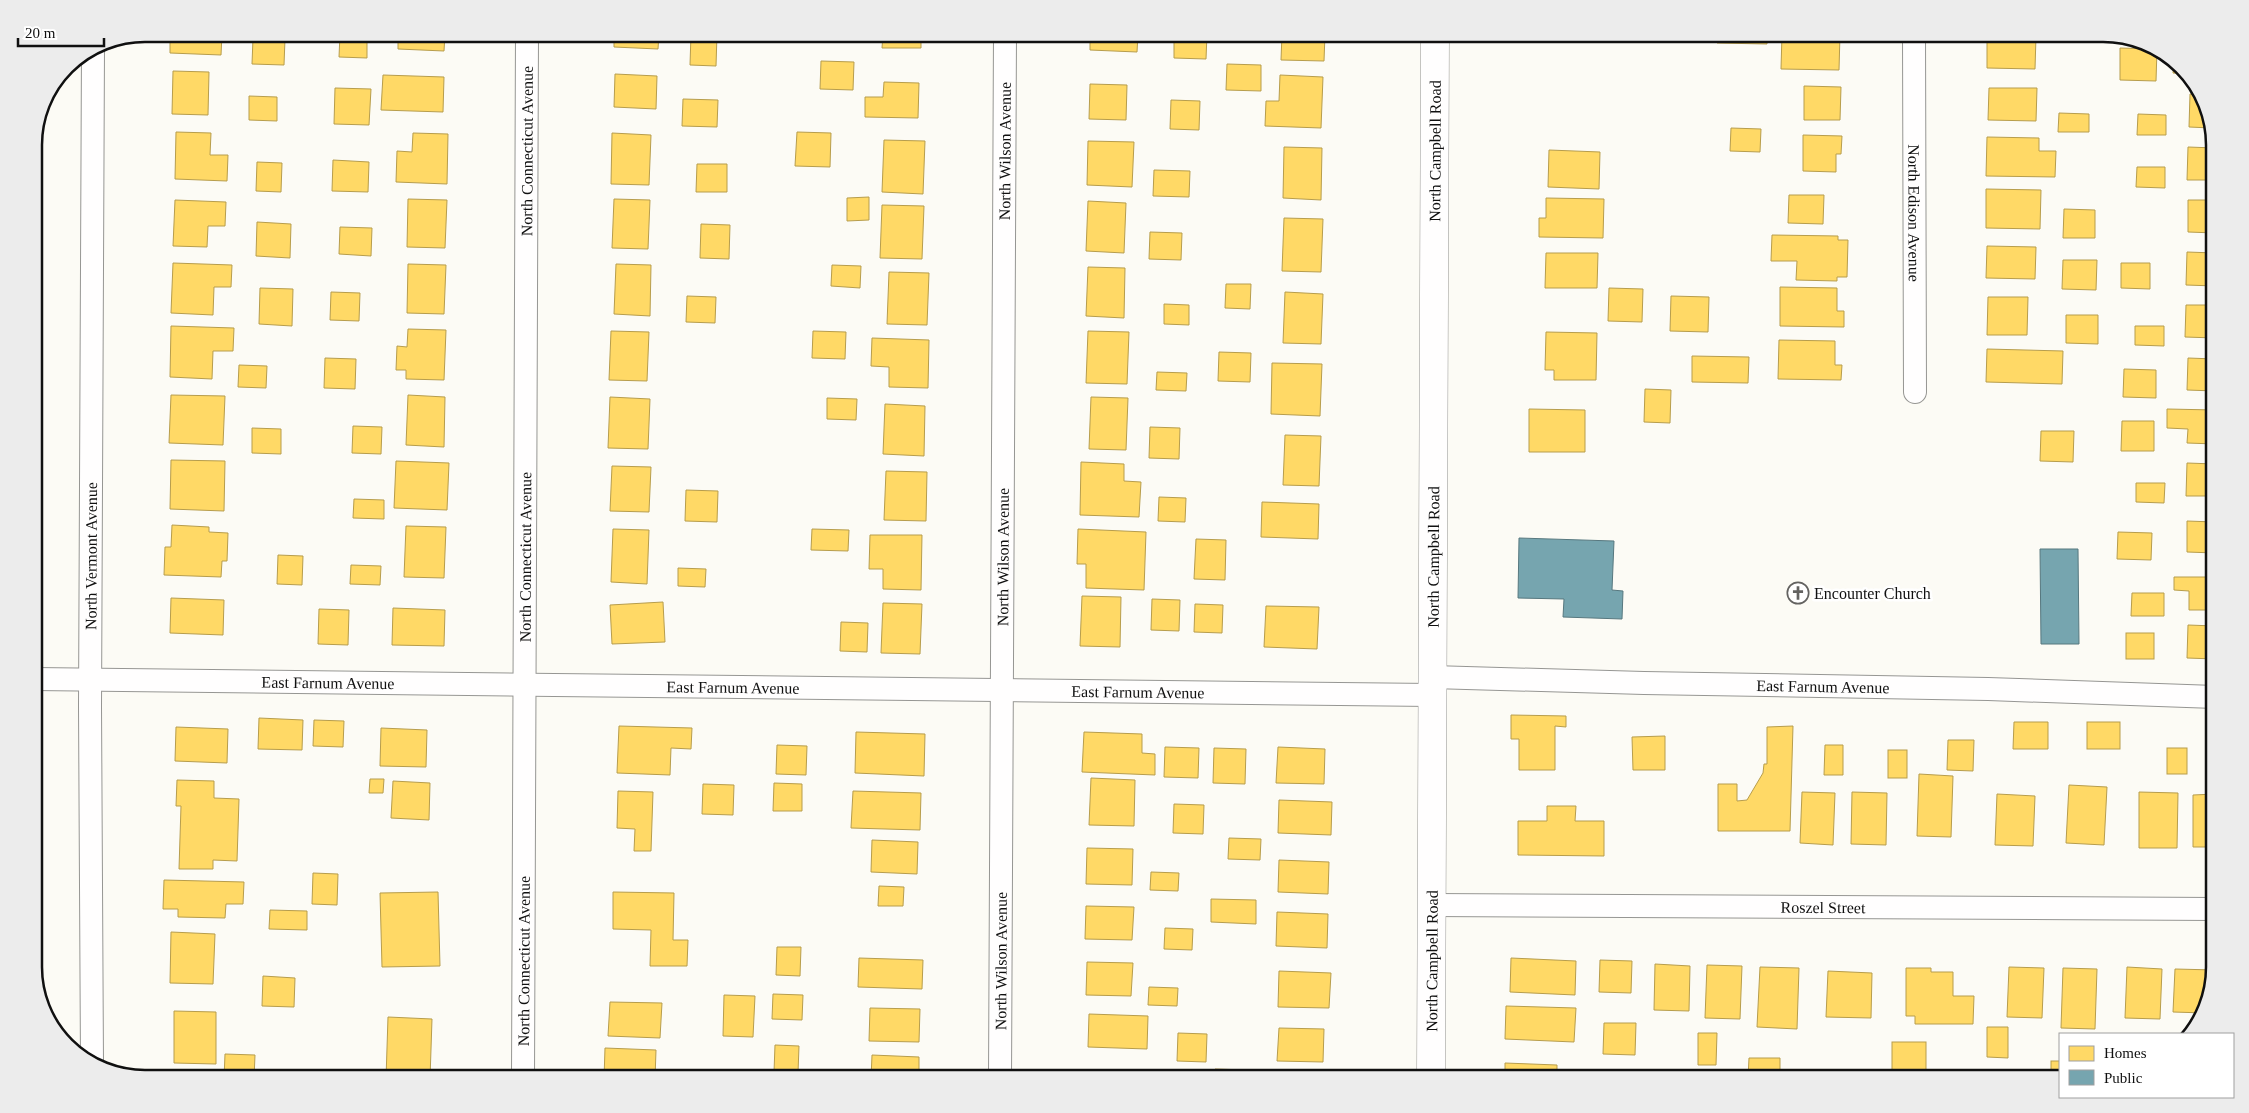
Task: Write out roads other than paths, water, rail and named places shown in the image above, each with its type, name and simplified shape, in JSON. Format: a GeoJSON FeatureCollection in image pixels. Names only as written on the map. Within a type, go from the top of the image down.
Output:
{"type":"FeatureCollection","features":[{"type":"Feature","properties":{"kind":"street","name":"North Connecticut Avenue"},"geometry":{"type":"LineString","coordinates":[[523,1070],[527,42]]}},
{"type":"Feature","properties":{"kind":"street","name":"North Wilson Avenue"},"geometry":{"type":"LineString","coordinates":[[1000,1070],[1005,42]]}},
{"type":"Feature","properties":{"kind":"street","name":"North Campbell Road"},"geometry":{"type":"LineString","coordinates":[[1431,1070],[1436,42]]}},
{"type":"Feature","properties":{"kind":"street","name":"North Edison Avenue"},"geometry":{"type":"LineString","coordinates":[[1914,42],[1914,392]]}},
{"type":"Feature","properties":{"kind":"street","name":"North Vermont Avenue"},"geometry":{"type":"LineString","coordinates":[[92,1055],[90,680],[93,57]]}},
{"type":"Feature","properties":{"kind":"street","name":"East Farnum Avenue"},"geometry":{"type":"LineString","coordinates":[[43,679],[1002,689],[1644,684],[2005,689],[2206,697]]}},
{"type":"Feature","properties":{"kind":"street","name":"Roszel Street"},"geometry":{"type":"LineString","coordinates":[[1432,905],[2206,909]]}},
{"type":"Feature","properties":{"kind":"place","name":"Encounter Church"},"geometry":{"type":"Point","coordinates":[1798,593]}}]}
